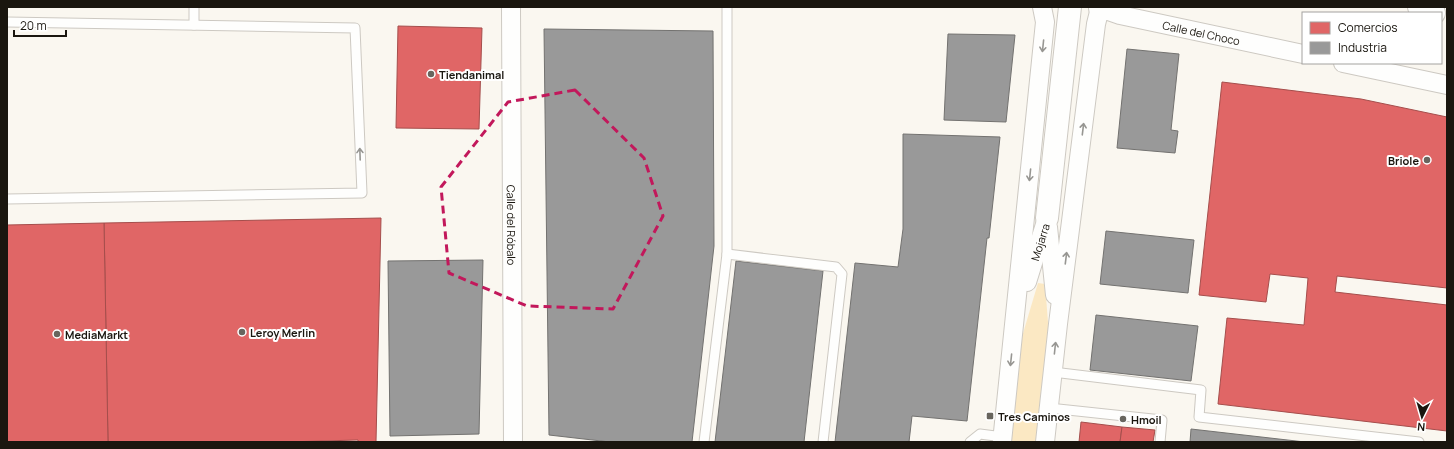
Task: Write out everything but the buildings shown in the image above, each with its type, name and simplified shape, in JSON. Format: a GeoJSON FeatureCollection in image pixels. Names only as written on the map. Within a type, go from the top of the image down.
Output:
{"type":"FeatureCollection","features":[{"type":"Feature","properties":{"kind":"highway"},"geometry":{"type":"LineString","coordinates":[[1047,218],[1070,7]]}},
{"type":"Feature","properties":{"kind":"highway"},"geometry":{"type":"LineString","coordinates":[[1419,7],[1432,12]]}},
{"type":"Feature","properties":{"kind":"street","name":"Calle del Róbalo"},"geometry":{"type":"LineString","coordinates":[[511,7],[513,442]]}},
{"type":"Feature","properties":{"kind":"street"},"geometry":{"type":"LineString","coordinates":[[1002,439],[1045,22],[1042,7]]}},
{"type":"Feature","properties":{"kind":"street"},"geometry":{"type":"LineString","coordinates":[[1045,442],[1058,324],[1096,24],[1100,8]]}},
{"type":"Feature","properties":{"kind":"street","name":"Calle del Choco"},"geometry":{"type":"LineString","coordinates":[[1100,8],[1120,15],[1302,54]]}},
{"type":"Feature","properties":{"kind":"street"},"geometry":{"type":"LineString","coordinates":[[1348,64],[1447,85]]}},
{"type":"Feature","properties":{"kind":"street","name":"Mojarra"},"geometry":{"type":"LineString","coordinates":[[1015,321],[1047,218]]}},
{"type":"Feature","properties":{"kind":"street","name":"Mojarra"},"geometry":{"type":"LineString","coordinates":[[1047,218],[1058,324]]}},
{"type":"Feature","properties":{"kind":"lane"},"geometry":{"type":"LineString","coordinates":[[194,7],[194,25]]}},
{"type":"Feature","properties":{"kind":"lane"},"geometry":{"type":"LineString","coordinates":[[704,442],[727,254],[727,7]]}},
{"type":"Feature","properties":{"kind":"lane"},"geometry":{"type":"LineString","coordinates":[[7,22],[355,28],[362,193],[7,199]]}},
{"type":"Feature","properties":{"kind":"lane"},"geometry":{"type":"LineString","coordinates":[[727,254],[836,267],[842,274],[823,442]]}},
{"type":"Feature","properties":{"kind":"lane"},"geometry":{"type":"LineString","coordinates":[[1053,372],[1201,390],[1199,417],[1419,442]]}},
{"type":"Feature","properties":{"kind":"lane"},"geometry":{"type":"LineString","coordinates":[[1049,408],[1162,420],[1160,442]]}},
{"type":"Feature","properties":{"kind":"lane"},"geometry":{"type":"LineString","coordinates":[[970,442],[980,434],[1002,439]]}},
{"type":"Feature","properties":{"kind":"highlighted area"},"geometry":{"type":"Polygon","coordinates":[[[575,90],[644,158],[663,216],[613,309],[527,306],[449,273],[441,187],[508,102],[575,90]]]}},
{"type":"Feature","properties":{"kind":"shaded area"},"geometry":{"type":"Polygon","coordinates":[[[1038,283],[1045,284],[1048,340],[1037,442],[1010,442],[1021,340],[1038,283]]]}},
{"type":"Feature","properties":{"kind":"place","name":"Tiendanimal"},"geometry":{"type":"Point","coordinates":[431,74]}},
{"type":"Feature","properties":{"kind":"place","name":"Briole"},"geometry":{"type":"Point","coordinates":[1427,160]}},
{"type":"Feature","properties":{"kind":"place","name":"Leroy Merlin"},"geometry":{"type":"Point","coordinates":[242,332]}},
{"type":"Feature","properties":{"kind":"place","name":"MediaMarkt"},"geometry":{"type":"Point","coordinates":[57,334]}},
{"type":"Feature","properties":{"kind":"place","name":"Tres Caminos"},"geometry":{"type":"Point","coordinates":[990,416]}},
{"type":"Feature","properties":{"kind":"place","name":"Hmoil"},"geometry":{"type":"Point","coordinates":[1123,419]}}]}
